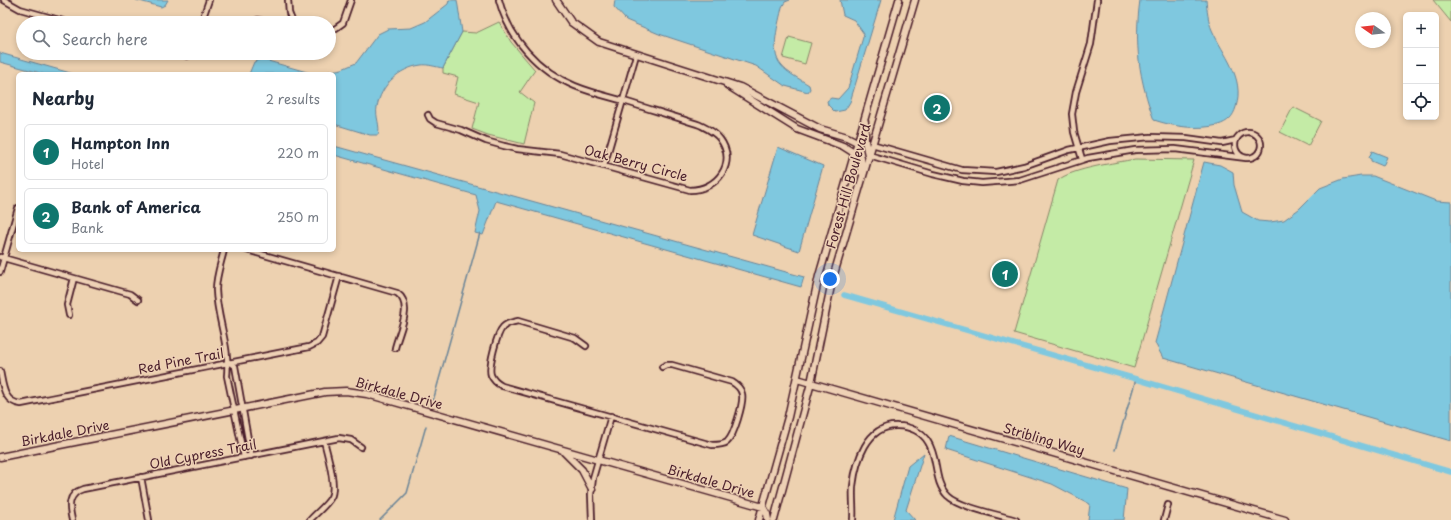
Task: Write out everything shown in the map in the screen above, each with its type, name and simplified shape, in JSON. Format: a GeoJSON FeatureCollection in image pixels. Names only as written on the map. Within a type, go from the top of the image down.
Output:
{"type":"FeatureCollection","features":[{"type":"Feature","properties":{"kind":"street"},"geometry":{"type":"LineString","coordinates":[[4,0],[20,9],[45,16]]}},
{"type":"Feature","properties":{"kind":"street"},"geometry":{"type":"LineString","coordinates":[[203,16],[209,0]]}},
{"type":"Feature","properties":{"kind":"street"},"geometry":{"type":"LineString","coordinates":[[288,0],[291,16]]}},
{"type":"Feature","properties":{"kind":"street"},"geometry":{"type":"LineString","coordinates":[[336,28],[343,23],[352,0]]}},
{"type":"Feature","properties":{"kind":"street","name":"Oak Berry Circle"},"geometry":{"type":"LineString","coordinates":[[428,115],[432,122],[462,130],[486,141],[517,149],[560,154],[690,190],[697,190],[715,183],[723,172],[726,166],[725,147],[712,131],[700,125],[575,86],[539,64],[515,37],[499,0]]}},
{"type":"Feature","properties":{"kind":"street"},"geometry":{"type":"LineString","coordinates":[[556,0],[571,22],[589,36],[609,46],[740,87],[820,129],[848,137],[857,142],[862,158],[860,186]]}},
{"type":"Feature","properties":{"kind":"street","name":"Forest Hill Boulevard"},"geometry":{"type":"LineString","coordinates":[[759,520],[788,417],[819,276],[899,0]]}},
{"type":"Feature","properties":{"kind":"street","name":"Forest Hill Boulevard"},"geometry":{"type":"LineString","coordinates":[[774,520],[811,383],[832,281],[915,0]]}},
{"type":"Feature","properties":{"kind":"street"},"geometry":{"type":"LineString","coordinates":[[1082,159],[1072,114],[1076,92],[1091,44],[1097,0]]}},
{"type":"Feature","properties":{"kind":"street"},"geometry":{"type":"LineString","coordinates":[[604,166],[636,55]]}},
{"type":"Feature","properties":{"kind":"street"},"geometry":{"type":"LineString","coordinates":[[723,82],[797,129],[843,146],[854,153]]}},
{"type":"Feature","properties":{"kind":"street"},"geometry":{"type":"LineString","coordinates":[[865,117],[865,141],[868,155],[963,181],[1002,182],[1020,180],[1082,159],[1104,154],[1153,149],[1176,149],[1246,158],[1254,156],[1260,150],[1261,146],[1258,137],[1253,133],[1247,132],[1242,133],[1236,140],[1235,144],[1237,153],[1246,158]]}},
{"type":"Feature","properties":{"kind":"street"},"geometry":{"type":"LineString","coordinates":[[872,144],[962,170],[996,172],[1029,165],[1079,148],[1110,141],[1150,137],[1186,138],[1222,143],[1236,140]]}},
{"type":"Feature","properties":{"kind":"street"},"geometry":{"type":"LineString","coordinates":[[1029,165],[1032,175]]}},
{"type":"Feature","properties":{"kind":"street"},"geometry":{"type":"LineString","coordinates":[[0,272],[2,257],[16,214]]}},
{"type":"Feature","properties":{"kind":"street"},"geometry":{"type":"LineString","coordinates":[[223,252],[218,273],[216,289],[229,362],[227,376],[244,457]]}},
{"type":"Feature","properties":{"kind":"street"},"geometry":{"type":"LineString","coordinates":[[254,252],[393,291],[402,298],[406,310],[395,348]]}},
{"type":"Feature","properties":{"kind":"street"},"geometry":{"type":"LineString","coordinates":[[2,257],[130,294],[138,300]]}},
{"type":"Feature","properties":{"kind":"street","name":"Red Pine Trail"},"geometry":{"type":"LineString","coordinates":[[0,371],[7,397],[14,402],[21,404],[309,347],[317,343],[322,337],[339,276]]}},
{"type":"Feature","properties":{"kind":"street"},"geometry":{"type":"LineString","coordinates":[[69,315],[67,305],[74,278]]}},
{"type":"Feature","properties":{"kind":"street"},"geometry":{"type":"LineString","coordinates":[[586,346],[575,338],[518,322],[510,322],[503,327],[499,334],[490,367],[491,375],[496,382],[502,386],[712,444],[720,445],[727,441],[732,435],[742,402],[742,394],[739,387],[732,382],[672,365],[662,367]]}},
{"type":"Feature","properties":{"kind":"street"},"geometry":{"type":"LineString","coordinates":[[229,362],[235,366],[251,456]]}},
{"type":"Feature","properties":{"kind":"street","name":"Stribling Way"},"geometry":{"type":"LineString","coordinates":[[797,379],[1285,520]]}},
{"type":"Feature","properties":{"kind":"street","name":"Birkdale Drive"},"geometry":{"type":"LineString","coordinates":[[0,457],[325,392],[355,392],[763,507]]}},
{"type":"Feature","properties":{"kind":"street"},"geometry":{"type":"LineString","coordinates":[[592,520],[592,489],[610,416]]}},
{"type":"Feature","properties":{"kind":"street"},"geometry":{"type":"LineString","coordinates":[[853,520],[854,484],[864,447],[878,431],[898,426],[917,431],[929,443],[941,486],[950,498],[960,503],[1016,520]]}},
{"type":"Feature","properties":{"kind":"street","name":"Old Cypress Trail"},"geometry":{"type":"LineString","coordinates":[[72,520],[70,502],[73,495],[79,490],[343,438],[356,442],[361,447]]}},
{"type":"Feature","properties":{"kind":"street"},"geometry":{"type":"LineString","coordinates":[[310,520],[329,501],[333,494],[333,485],[324,441]]}},
{"type":"Feature","properties":{"kind":"street"},"geometry":{"type":"LineString","coordinates":[[561,450],[579,467],[592,489]]}},
{"type":"Feature","properties":{"kind":"street"},"geometry":{"type":"LineString","coordinates":[[141,478],[149,520]]}},
{"type":"Feature","properties":{"kind":"street"},"geometry":{"type":"LineString","coordinates":[[1164,520],[1168,505]]}},
{"type":"Feature","properties":{"kind":"street"},"geometry":{"type":"LineString","coordinates":[[763,507],[767,514],[768,520]]}},
{"type":"Feature","properties":{"kind":"green space"},"geometry":{"type":"Polygon","coordinates":[[[1433,0],[1451,0],[1451,22],[1433,0]]]}},
{"type":"Feature","properties":{"kind":"green space"},"geometry":{"type":"Polygon","coordinates":[[[499,22],[511,42],[535,70],[520,92],[534,103],[524,144],[488,135],[472,129],[479,102],[454,94],[458,77],[443,73],[443,68],[462,32],[476,33],[499,22]]]}},
{"type":"Feature","properties":{"kind":"green space"},"geometry":{"type":"Polygon","coordinates":[[[789,37],[811,43],[805,64],[783,58],[789,37]]]}},
{"type":"Feature","properties":{"kind":"green space"},"geometry":{"type":"Polygon","coordinates":[[[1293,107],[1321,121],[1308,146],[1280,132],[1293,107]]]}},
{"type":"Feature","properties":{"kind":"green space"},"geometry":{"type":"Polygon","coordinates":[[[1135,159],[1194,160],[1134,368],[1014,333],[1058,180],[1084,169],[1135,159]]]}},
{"type":"Feature","properties":{"kind":"water"},"geometry":{"type":"Polygon","coordinates":[[[136,0],[168,0],[165,5],[161,7],[136,0]]]}},
{"type":"Feature","properties":{"kind":"water"},"geometry":{"type":"Polygon","coordinates":[[[449,0],[457,0],[462,32],[443,68],[421,65],[405,70],[392,79],[382,92],[377,107],[379,128],[378,135],[370,135],[336,125],[336,72],[325,72],[342,69],[356,63],[378,34],[388,29],[411,28],[425,22],[448,4],[449,0]]]}},
{"type":"Feature","properties":{"kind":"water"},"geometry":{"type":"Polygon","coordinates":[[[615,0],[790,0],[785,2],[782,7],[777,29],[775,45],[777,59],[790,73],[809,85],[810,89],[808,92],[785,86],[756,66],[659,34],[626,20],[614,7],[615,0]]]}},
{"type":"Feature","properties":{"kind":"water"},"geometry":{"type":"Polygon","coordinates":[[[840,0],[881,0],[850,102],[845,110],[835,112],[828,105],[827,101],[831,98],[838,99],[848,88],[864,34],[854,20],[843,15],[840,0]]]}},
{"type":"Feature","properties":{"kind":"water"},"geometry":{"type":"Polygon","coordinates":[[[1140,0],[1206,0],[1211,27],[1232,67],[1238,86],[1236,107],[1232,116],[1227,121],[1210,127],[1194,127],[1178,126],[1154,120],[1141,76],[1139,61],[1138,16],[1140,0]]]}},
{"type":"Feature","properties":{"kind":"water"},"geometry":{"type":"Polygon","coordinates":[[[0,53],[16,58],[16,60],[25,60],[67,72],[37,72],[0,62],[0,53]]]}},
{"type":"Feature","properties":{"kind":"water"},"geometry":{"type":"Polygon","coordinates":[[[265,60],[307,72],[250,72],[254,62],[265,60]]]}},
{"type":"Feature","properties":{"kind":"water"},"geometry":{"type":"Polygon","coordinates":[[[336,147],[804,277],[801,287],[496,201],[483,235],[475,233],[480,211],[476,195],[336,156],[336,147]]]}},
{"type":"Feature","properties":{"kind":"water"},"geometry":{"type":"Polygon","coordinates":[[[778,147],[823,166],[799,251],[752,235],[778,147]]]}},
{"type":"Feature","properties":{"kind":"water"},"geometry":{"type":"Polygon","coordinates":[[[1372,151],[1387,157],[1383,166],[1371,161],[1369,158],[1372,151]]]}},
{"type":"Feature","properties":{"kind":"water"},"geometry":{"type":"Polygon","coordinates":[[[1204,162],[1220,165],[1233,172],[1234,185],[1242,212],[1258,221],[1270,222],[1284,220],[1299,209],[1320,188],[1343,179],[1361,176],[1373,176],[1436,201],[1451,202],[1451,441],[1163,358],[1155,343],[1204,162]]]}},
{"type":"Feature","properties":{"kind":"water"},"geometry":{"type":"Polygon","coordinates":[[[949,436],[1127,489],[1124,520],[1088,520],[1090,504],[1052,484],[946,450],[949,436]]]}},
{"type":"Feature","properties":{"kind":"water"},"geometry":{"type":"Polygon","coordinates":[[[924,453],[906,510],[915,520],[893,520],[908,466],[924,453]]]}},
{"type":"Feature","properties":{"kind":"waterway"},"geometry":{"type":"LineString","coordinates":[[433,401],[480,233]]}},
{"type":"Feature","properties":{"kind":"waterway"},"geometry":{"type":"LineString","coordinates":[[844,295],[1451,472]]}},
{"type":"Feature","properties":{"kind":"waterway"},"geometry":{"type":"LineString","coordinates":[[1115,450],[1136,379]]}},
{"type":"Feature","properties":{"kind":"waterway"},"geometry":{"type":"LineString","coordinates":[[380,520],[407,493],[426,426]]}},
{"type":"Feature","properties":{"kind":"place","name":"Bank of America"},"geometry":{"type":"Point","coordinates":[937,108]}},
{"type":"Feature","properties":{"kind":"place","name":"Hampton Inn"},"geometry":{"type":"Point","coordinates":[1005,274]}}]}
